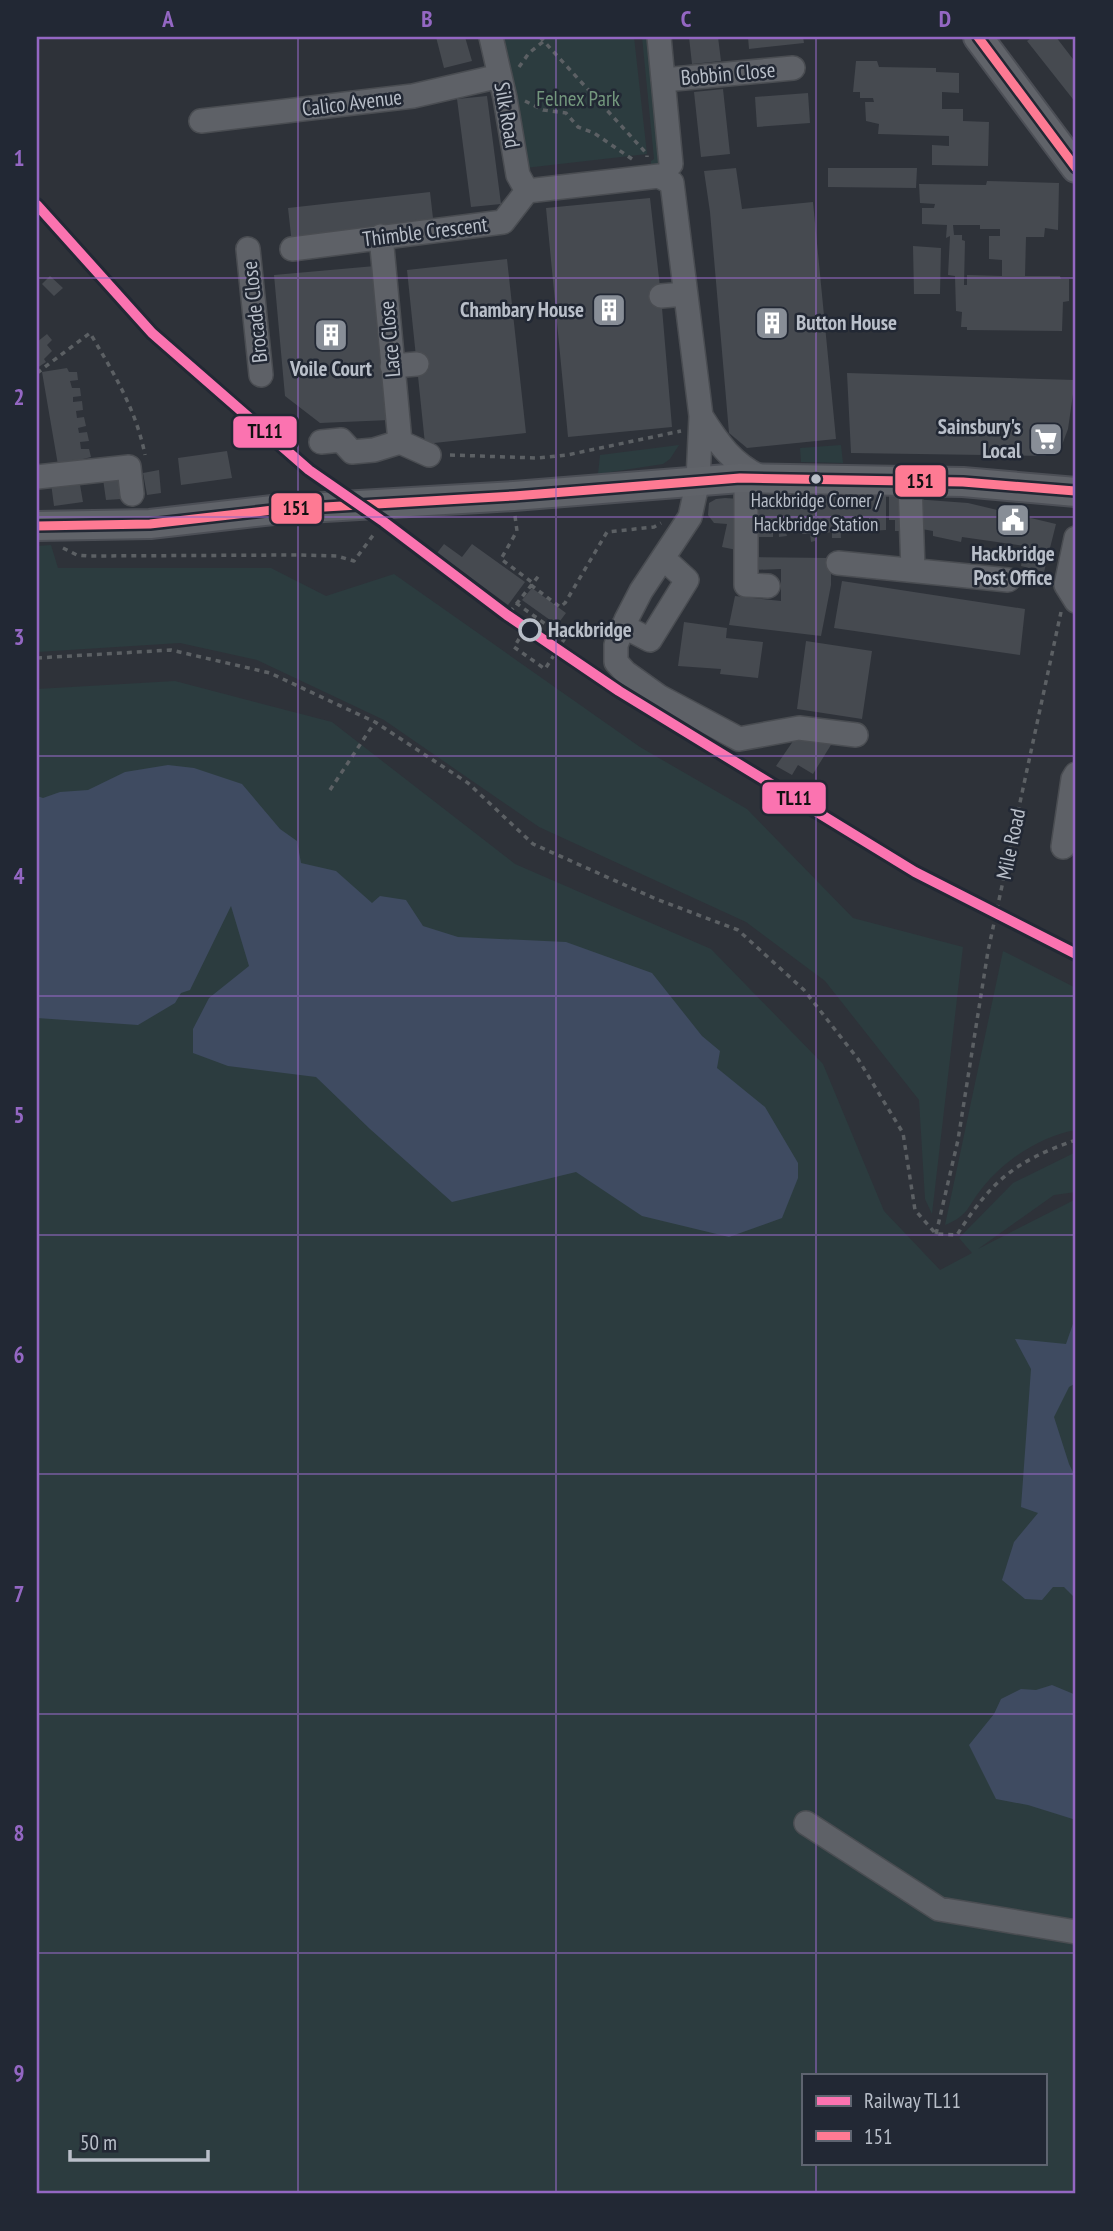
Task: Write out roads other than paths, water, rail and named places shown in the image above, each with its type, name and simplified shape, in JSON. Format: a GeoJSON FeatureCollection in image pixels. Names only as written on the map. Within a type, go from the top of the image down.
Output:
{"type":"FeatureCollection","features":[{"type":"Feature","properties":{"kind":"main road"},"geometry":{"type":"LineString","coordinates":[[978,37],[1076,168]]}},
{"type":"Feature","properties":{"kind":"main road"},"geometry":{"type":"LineString","coordinates":[[37,526],[150,524],[273,510],[755,478],[963,482],[1076,490]]}},
{"type":"Feature","properties":{"kind":"street","name":"Silk Road"},"geometry":{"type":"LineString","coordinates":[[491,37],[508,74],[505,99],[518,175],[527,191]]}},
{"type":"Feature","properties":{"kind":"street"},"geometry":{"type":"LineString","coordinates":[[658,170],[663,80],[659,37]]}},
{"type":"Feature","properties":{"kind":"street","name":"Bobbin Close"},"geometry":{"type":"LineString","coordinates":[[663,80],[793,68]]}},
{"type":"Feature","properties":{"kind":"street","name":"Calico Avenue"},"geometry":{"type":"LineString","coordinates":[[201,121],[413,96],[508,74]]}},
{"type":"Feature","properties":{"kind":"street"},"geometry":{"type":"LineString","coordinates":[[527,191],[658,170]]}},
{"type":"Feature","properties":{"kind":"street"},"geometry":{"type":"LineString","coordinates":[[658,170],[672,183],[700,422],[698,480],[690,517],[642,591],[623,626],[616,645],[616,662],[625,672],[660,697],[739,739],[799,728],[856,735]]}},
{"type":"Feature","properties":{"kind":"street","name":"Thimble Crescent"},"geometry":{"type":"LineString","coordinates":[[292,249],[503,222],[527,191]]}},
{"type":"Feature","properties":{"kind":"street","name":"Lace Close"},"geometry":{"type":"LineString","coordinates":[[381,236],[400,442]]}},
{"type":"Feature","properties":{"kind":"street","name":"Brocade Close"},"geometry":{"type":"LineString","coordinates":[[248,249],[261,375]]}},
{"type":"Feature","properties":{"kind":"street"},"geometry":{"type":"LineString","coordinates":[[661,296],[685,294]]}},
{"type":"Feature","properties":{"kind":"street"},"geometry":{"type":"LineString","coordinates":[[393,366],[417,364]]}},
{"type":"Feature","properties":{"kind":"street"},"geometry":{"type":"LineString","coordinates":[[700,422],[725,452],[755,478],[747,585],[768,586]]}},
{"type":"Feature","properties":{"kind":"street"},"geometry":{"type":"LineString","coordinates":[[321,442],[341,440],[352,452],[374,450],[400,442],[429,455]]}},
{"type":"Feature","properties":{"kind":"street"},"geometry":{"type":"LineString","coordinates":[[37,477],[129,467],[132,494]]}},
{"type":"Feature","properties":{"kind":"street"},"geometry":{"type":"LineString","coordinates":[[910,482],[913,570]]}},
{"type":"Feature","properties":{"kind":"street"},"geometry":{"type":"LineString","coordinates":[[1071,593],[1076,538]]}},
{"type":"Feature","properties":{"kind":"street"},"geometry":{"type":"LineString","coordinates":[[623,626],[650,640],[687,580],[663,558]]}},
{"type":"Feature","properties":{"kind":"street"},"geometry":{"type":"LineString","coordinates":[[838,563],[1008,580]]}},
{"type":"Feature","properties":{"kind":"street"},"geometry":{"type":"LineString","coordinates":[[1063,847],[1076,774]]}},
{"type":"Feature","properties":{"kind":"street"},"geometry":{"type":"LineString","coordinates":[[806,1823],[939,1909],[1076,1932]]}},
{"type":"Feature","properties":{"kind":"water"},"geometry":{"type":"Polygon","coordinates":[[[168,765],[194,768],[242,784],[280,829],[297,841],[301,863],[336,871],[372,903],[380,896],[406,900],[423,926],[458,937],[566,942],[652,973],[702,1036],[720,1051],[717,1068],[765,1107],[798,1163],[798,1178],[782,1218],[729,1237],[642,1216],[576,1172],[452,1202],[316,1077],[228,1066],[193,1053],[193,1029],[209,998],[249,966],[231,906],[190,990],[181,993],[175,1003],[138,1025],[37,1018],[37,796],[43,798],[60,792],[88,790],[125,772],[168,765]]]}},
{"type":"Feature","properties":{"kind":"water"},"geometry":{"type":"Polygon","coordinates":[[[1076,1315],[1076,1383],[1069,1387],[1054,1417],[1076,1478],[1076,1599],[1064,1587],[1053,1587],[1042,1600],[1025,1599],[1002,1580],[1014,1542],[1038,1513],[1021,1507],[1031,1369],[1015,1339],[1066,1344],[1076,1315]]]}},
{"type":"Feature","properties":{"kind":"water"},"geometry":{"type":"Polygon","coordinates":[[[1052,1685],[1076,1695],[1076,1820],[1028,1805],[996,1799],[969,1745],[994,1714],[1001,1699],[1021,1689],[1036,1690],[1052,1685]]]}},
{"type":"Feature","properties":{"kind":"rail line","name":"TL11"},"geometry":{"type":"LineString","coordinates":[[37,205],[152,333],[309,470],[384,522],[507,615],[619,691],[915,872],[1076,954]]}},
{"type":"Feature","properties":{"kind":"place","name":"Chambary House"},"geometry":{"type":"Point","coordinates":[609,310]}},
{"type":"Feature","properties":{"kind":"place","name":"Button House"},"geometry":{"type":"Point","coordinates":[772,323]}},
{"type":"Feature","properties":{"kind":"place","name":"Voile Court"},"geometry":{"type":"Point","coordinates":[331,335]}},
{"type":"Feature","properties":{"kind":"place","name":"Sainsbury's Local"},"geometry":{"type":"Point","coordinates":[1046,439]}},
{"type":"Feature","properties":{"kind":"place","name":"Hackbridge Corner / Hackbridge Station"},"geometry":{"type":"Point","coordinates":[816,479]}},
{"type":"Feature","properties":{"kind":"place","name":"Hackbridge Post Office"},"geometry":{"type":"Point","coordinates":[1013,520]}},
{"type":"Feature","properties":{"kind":"place","name":"Hackbridge"},"geometry":{"type":"Point","coordinates":[530,630]}},
{"type":"Feature","properties":{"kind":"park label","name":"Felnex Park"},"geometry":{"type":"Point","coordinates":[578,99]}}]}
